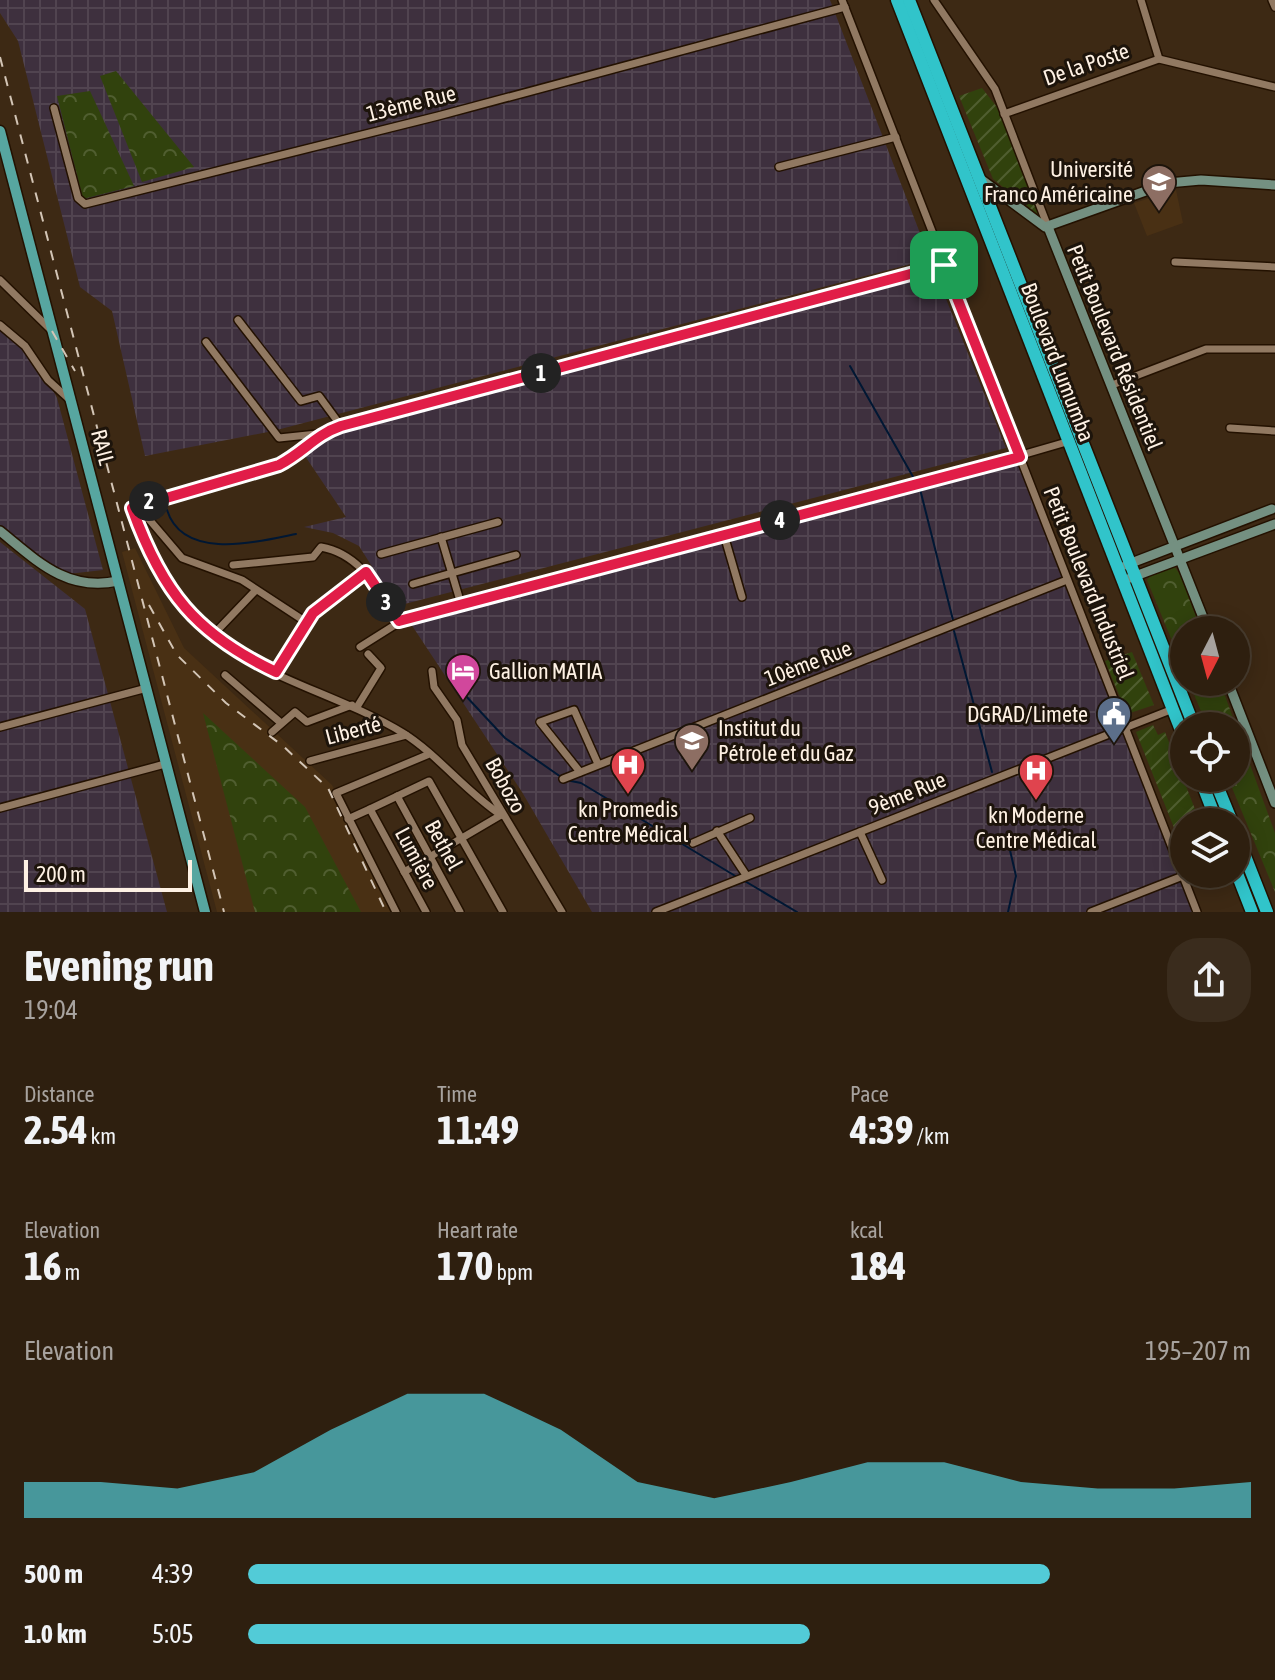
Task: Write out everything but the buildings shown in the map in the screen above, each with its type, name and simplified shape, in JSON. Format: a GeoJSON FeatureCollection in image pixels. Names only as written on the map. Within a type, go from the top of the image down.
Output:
{"type":"FeatureCollection","features":[{"type":"Feature","properties":{"kind":"highway","name":"Boulevard Lumumba"},"geometry":{"type":"LineString","coordinates":[[897,0],[1174,712]]}},
{"type":"Feature","properties":{"kind":"highway","name":"Boulevard Lumumba"},"geometry":{"type":"LineString","coordinates":[[909,0],[1189,712]]}},
{"type":"Feature","properties":{"kind":"highway"},"geometry":{"type":"LineString","coordinates":[[1250,869],[1267,912]]}},
{"type":"Feature","properties":{"kind":"highway"},"geometry":{"type":"LineString","coordinates":[[1243,888],[1252,912]]}},
{"type":"Feature","properties":{"kind":"main road","name":"RAIL"},"geometry":{"type":"LineString","coordinates":[[0,131],[2,150],[205,912]]}},
{"type":"Feature","properties":{"kind":"street","name":"Petit Boulevard Résidentiel"},"geometry":{"type":"LineString","coordinates":[[934,0],[995,89],[1202,616]]}},
{"type":"Feature","properties":{"kind":"street"},"geometry":{"type":"LineString","coordinates":[[1141,0],[1159,59]]}},
{"type":"Feature","properties":{"kind":"street"},"geometry":{"type":"LineString","coordinates":[[1272,0],[1275,7]]}},
{"type":"Feature","properties":{"kind":"street","name":"13ème Rue"},"geometry":{"type":"LineString","coordinates":[[54,108],[78,198],[85,204],[438,116],[843,4]]}},
{"type":"Feature","properties":{"kind":"street","name":"Petit Boulevard Industriel"},"geometry":{"type":"LineString","coordinates":[[843,4],[1170,837]]}},
{"type":"Feature","properties":{"kind":"street","name":"De la Poste"},"geometry":{"type":"LineString","coordinates":[[1004,114],[1159,59],[1275,87]]}},
{"type":"Feature","properties":{"kind":"street"},"geometry":{"type":"LineString","coordinates":[[779,167],[896,137]]}},
{"type":"Feature","properties":{"kind":"street"},"geometry":{"type":"LineString","coordinates":[[978,177],[1048,227],[1168,183],[1201,180],[1275,185]]}},
{"type":"Feature","properties":{"kind":"street"},"geometry":{"type":"LineString","coordinates":[[1175,262],[1275,267]]}},
{"type":"Feature","properties":{"kind":"street"},"geometry":{"type":"LineString","coordinates":[[206,342],[279,438],[317,434],[944,265]]}},
{"type":"Feature","properties":{"kind":"street"},"geometry":{"type":"LineString","coordinates":[[0,280],[52,331]]}},
{"type":"Feature","properties":{"kind":"street"},"geometry":{"type":"LineString","coordinates":[[238,320],[301,401],[319,396],[341,426]]}},
{"type":"Feature","properties":{"kind":"street"},"geometry":{"type":"LineString","coordinates":[[0,325],[25,346],[48,380],[70,400]]}},
{"type":"Feature","properties":{"kind":"street"},"geometry":{"type":"LineString","coordinates":[[1112,385],[1206,349],[1275,349]]}},
{"type":"Feature","properties":{"kind":"street"},"geometry":{"type":"LineString","coordinates":[[1230,428],[1275,431]]}},
{"type":"Feature","properties":{"kind":"street"},"geometry":{"type":"LineString","coordinates":[[134,504],[279,465],[299,455],[317,434]]}},
{"type":"Feature","properties":{"kind":"street"},"geometry":{"type":"LineString","coordinates":[[360,647],[399,621],[925,483],[1081,437]]}},
{"type":"Feature","properties":{"kind":"street"},"geometry":{"type":"LineString","coordinates":[[134,504],[178,555],[218,574],[242,580],[306,622]]}},
{"type":"Feature","properties":{"kind":"street"},"geometry":{"type":"LineString","coordinates":[[134,504],[140,529],[177,596],[192,618],[212,636],[237,654],[355,706],[406,735],[501,815],[404,872]]}},
{"type":"Feature","properties":{"kind":"street"},"geometry":{"type":"LineString","coordinates":[[1134,570],[1175,546],[1274,509]]}},
{"type":"Feature","properties":{"kind":"street"},"geometry":{"type":"LineString","coordinates":[[1120,575],[1180,559],[1275,524],[1269,517],[1274,509]]}},
{"type":"Feature","properties":{"kind":"street"},"geometry":{"type":"LineString","coordinates":[[381,554],[498,522]]}},
{"type":"Feature","properties":{"kind":"street"},"geometry":{"type":"LineString","coordinates":[[0,531],[57,576],[88,584],[118,581]]}},
{"type":"Feature","properties":{"kind":"street"},"geometry":{"type":"LineString","coordinates":[[724,535],[742,597]]}},
{"type":"Feature","properties":{"kind":"street"},"geometry":{"type":"LineString","coordinates":[[441,537],[461,604]]}},
{"type":"Feature","properties":{"kind":"street"},"geometry":{"type":"LineString","coordinates":[[233,565],[313,557],[323,547],[348,556],[366,572],[399,621]]}},
{"type":"Feature","properties":{"kind":"street"},"geometry":{"type":"LineString","coordinates":[[413,584],[516,555]]}},
{"type":"Feature","properties":{"kind":"street"},"geometry":{"type":"LineString","coordinates":[[276,672],[306,622],[320,606],[366,572]]}},
{"type":"Feature","properties":{"kind":"street","name":"10ème Rue"},"geometry":{"type":"LineString","coordinates":[[563,779],[1067,580]]}},
{"type":"Feature","properties":{"kind":"street"},"geometry":{"type":"LineString","coordinates":[[212,636],[255,591]]}},
{"type":"Feature","properties":{"kind":"street"},"geometry":{"type":"LineString","coordinates":[[272,732],[295,712],[307,722],[355,706],[381,668],[368,654]]}},
{"type":"Feature","properties":{"kind":"street","name":"Bobozo"},"geometry":{"type":"LineString","coordinates":[[432,671],[434,687],[456,716],[462,745],[489,788],[501,815],[562,912]]}},
{"type":"Feature","properties":{"kind":"street"},"geometry":{"type":"LineString","coordinates":[[225,675],[281,723]]}},
{"type":"Feature","properties":{"kind":"street"},"geometry":{"type":"LineString","coordinates":[[0,727],[147,688]]}},
{"type":"Feature","properties":{"kind":"street"},"geometry":{"type":"LineString","coordinates":[[1233,696],[1275,803]]}},
{"type":"Feature","properties":{"kind":"street","name":"9ème Rue"},"geometry":{"type":"LineString","coordinates":[[656,912],[1173,709]]}},
{"type":"Feature","properties":{"kind":"street"},"geometry":{"type":"LineString","coordinates":[[580,772],[540,722],[574,710],[598,764]]}},
{"type":"Feature","properties":{"kind":"street","name":"Liberté"},"geometry":{"type":"LineString","coordinates":[[310,761],[406,735]]}},
{"type":"Feature","properties":{"kind":"street"},"geometry":{"type":"LineString","coordinates":[[396,912],[336,797],[339,790],[427,755]]}},
{"type":"Feature","properties":{"kind":"street"},"geometry":{"type":"LineString","coordinates":[[0,808],[165,764]]}},
{"type":"Feature","properties":{"kind":"street"},"geometry":{"type":"LineString","coordinates":[[348,819],[429,781],[503,912]]}},
{"type":"Feature","properties":{"kind":"street","name":"Bethel"},"geometry":{"type":"LineString","coordinates":[[397,796],[460,912]]}},
{"type":"Feature","properties":{"kind":"street","name":"Lumière"},"geometry":{"type":"LineString","coordinates":[[370,809],[426,912]]}},
{"type":"Feature","properties":{"kind":"street"},"geometry":{"type":"LineString","coordinates":[[693,843],[750,818]]}},
{"type":"Feature","properties":{"kind":"street"},"geometry":{"type":"LineString","coordinates":[[717,831],[746,875]]}},
{"type":"Feature","properties":{"kind":"street"},"geometry":{"type":"LineString","coordinates":[[860,832],[882,880]]}},
{"type":"Feature","properties":{"kind":"street"},"geometry":{"type":"LineString","coordinates":[[1091,912],[1170,881]]}},
{"type":"Feature","properties":{"kind":"street","name":"Petit Boulevard Industriel"},"geometry":{"type":"LineString","coordinates":[[1189,888],[1197,912]]}},
{"type":"Feature","properties":{"kind":"shaded area"},"geometry":{"type":"Polygon","coordinates":[[[0,0],[830,0],[930,259],[273,431],[145,456],[112,311],[80,287],[18,41],[0,13],[0,0]]]}},
{"type":"Feature","properties":{"kind":"shaded area","name":"Université Franco Américaine"},"geometry":{"type":"Polygon","coordinates":[[[1176,190],[1183,223],[1147,236],[1134,203],[1176,190]]]}},
{"type":"Feature","properties":{"kind":"shaded area"},"geometry":{"type":"Polygon","coordinates":[[[934,269],[1006,448],[397,606],[359,546],[333,533],[304,527],[346,517],[301,450],[317,437],[934,269]]]}},
{"type":"Feature","properties":{"kind":"shaded area"},"geometry":{"type":"Polygon","coordinates":[[[0,326],[38,362],[57,398],[103,570],[59,575],[0,528],[0,326]]]}},
{"type":"Feature","properties":{"kind":"shaded area"},"geometry":{"type":"Polygon","coordinates":[[[1018,464],[1170,853],[1170,888],[1184,888],[1193,912],[592,912],[522,792],[407,618],[1018,464]]]}},
{"type":"Feature","properties":{"kind":"shaded area"},"geometry":{"type":"Polygon","coordinates":[[[0,542],[85,609],[167,912],[0,912],[0,542]]]}},
{"type":"Feature","properties":{"kind":"shaded area"},"geometry":{"type":"Polygon","coordinates":[[[135,548],[184,648],[332,785],[401,912],[217,912],[122,552],[135,548]]]}},
{"type":"Feature","properties":{"kind":"green space"},"geometry":{"type":"Polygon","coordinates":[[[116,71],[194,167],[142,182],[100,76],[116,71]]]}},
{"type":"Feature","properties":{"kind":"green space"},"geometry":{"type":"Polygon","coordinates":[[[982,88],[1000,111],[1042,213],[1038,215],[993,179],[959,96],[982,88]]]}},
{"type":"Feature","properties":{"kind":"green space"},"geometry":{"type":"Polygon","coordinates":[[[90,91],[134,186],[83,199],[57,96],[90,91]]]}},
{"type":"Feature","properties":{"kind":"green space"},"geometry":{"type":"Polygon","coordinates":[[[1173,565],[1180,574],[1196,616],[1170,616],[1170,636],[1147,580],[1152,573],[1173,565]]]}},
{"type":"Feature","properties":{"kind":"green space"},"geometry":{"type":"Polygon","coordinates":[[[1132,652],[1154,705],[1127,714],[1105,661],[1132,652]]]}},
{"type":"Feature","properties":{"kind":"green space"},"geometry":{"type":"Polygon","coordinates":[[[1195,696],[1225,696],[1231,712],[1201,712],[1195,696]]]}},
{"type":"Feature","properties":{"kind":"green space"},"geometry":{"type":"Polygon","coordinates":[[[203,713],[305,807],[361,912],[255,912],[203,713]]]}},
{"type":"Feature","properties":{"kind":"green space"},"geometry":{"type":"Polygon","coordinates":[[[1153,725],[1158,735],[1165,732],[1170,745],[1170,792],[1188,792],[1195,808],[1170,808],[1170,818],[1136,732],[1153,725]]]}},
{"type":"Feature","properties":{"kind":"green space"},"geometry":{"type":"Polygon","coordinates":[[[1250,764],[1275,833],[1275,892],[1250,831],[1250,808],[1240,808],[1234,792],[1250,792],[1250,764]]]}},
{"type":"Feature","properties":{"kind":"waterway"},"geometry":{"type":"LineString","coordinates":[[850,366],[920,489],[953,620]]}},
{"type":"Feature","properties":{"kind":"waterway"},"geometry":{"type":"LineString","coordinates":[[167,510],[176,526],[188,536],[205,542],[242,543],[296,534]]}},
{"type":"Feature","properties":{"kind":"waterway"},"geometry":{"type":"LineString","coordinates":[[954,631],[992,772]]}},
{"type":"Feature","properties":{"kind":"waterway"},"geometry":{"type":"LineString","coordinates":[[464,694],[505,738],[561,777]]}},
{"type":"Feature","properties":{"kind":"waterway"},"geometry":{"type":"LineString","coordinates":[[566,780],[581,783],[737,877]]}},
{"type":"Feature","properties":{"kind":"waterway"},"geometry":{"type":"LineString","coordinates":[[1008,912],[1016,876],[1009,846]]}},
{"type":"Feature","properties":{"kind":"waterway"},"geometry":{"type":"LineString","coordinates":[[743,880],[797,912]]}},
{"type":"Feature","properties":{"kind":"railway"},"geometry":{"type":"LineString","coordinates":[[0,57],[224,912]]}},
{"type":"Feature","properties":{"kind":"railway"},"geometry":{"type":"LineString","coordinates":[[52,331],[75,371]]}},
{"type":"Feature","properties":{"kind":"railway"},"geometry":{"type":"LineString","coordinates":[[149,605],[177,655],[226,703],[283,746],[328,788],[386,912]]}},
{"type":"Feature","properties":{"kind":"place","name":"Université Franco Américaine"},"geometry":{"type":"Point","coordinates":[1159,213]}},
{"type":"Feature","properties":{"kind":"place","name":"Gallion MATIA"},"geometry":{"type":"Point","coordinates":[463,702]}},
{"type":"Feature","properties":{"kind":"place","name":"DGRAD/Limete"},"geometry":{"type":"Point","coordinates":[1114,745]}},
{"type":"Feature","properties":{"kind":"place","name":"Institut du Pétrole et du Gaz"},"geometry":{"type":"Point","coordinates":[692,772]}},
{"type":"Feature","properties":{"kind":"place","name":"kn Promedis Centre Médical"},"geometry":{"type":"Point","coordinates":[628,796]}},
{"type":"Feature","properties":{"kind":"place","name":"kn Moderne Centre Médical"},"geometry":{"type":"Point","coordinates":[1036,802]}},
{"type":"Feature","properties":{"kind":"route"},"geometry":{"type":"LineString","coordinates":[[944,265],[1020,457],[399,621],[366,572],[313,613],[276,672],[237,654],[192,618],[159,566],[132,508],[136,504],[279,465],[299,455],[317,434],[341,426],[944,265]]}}]}
